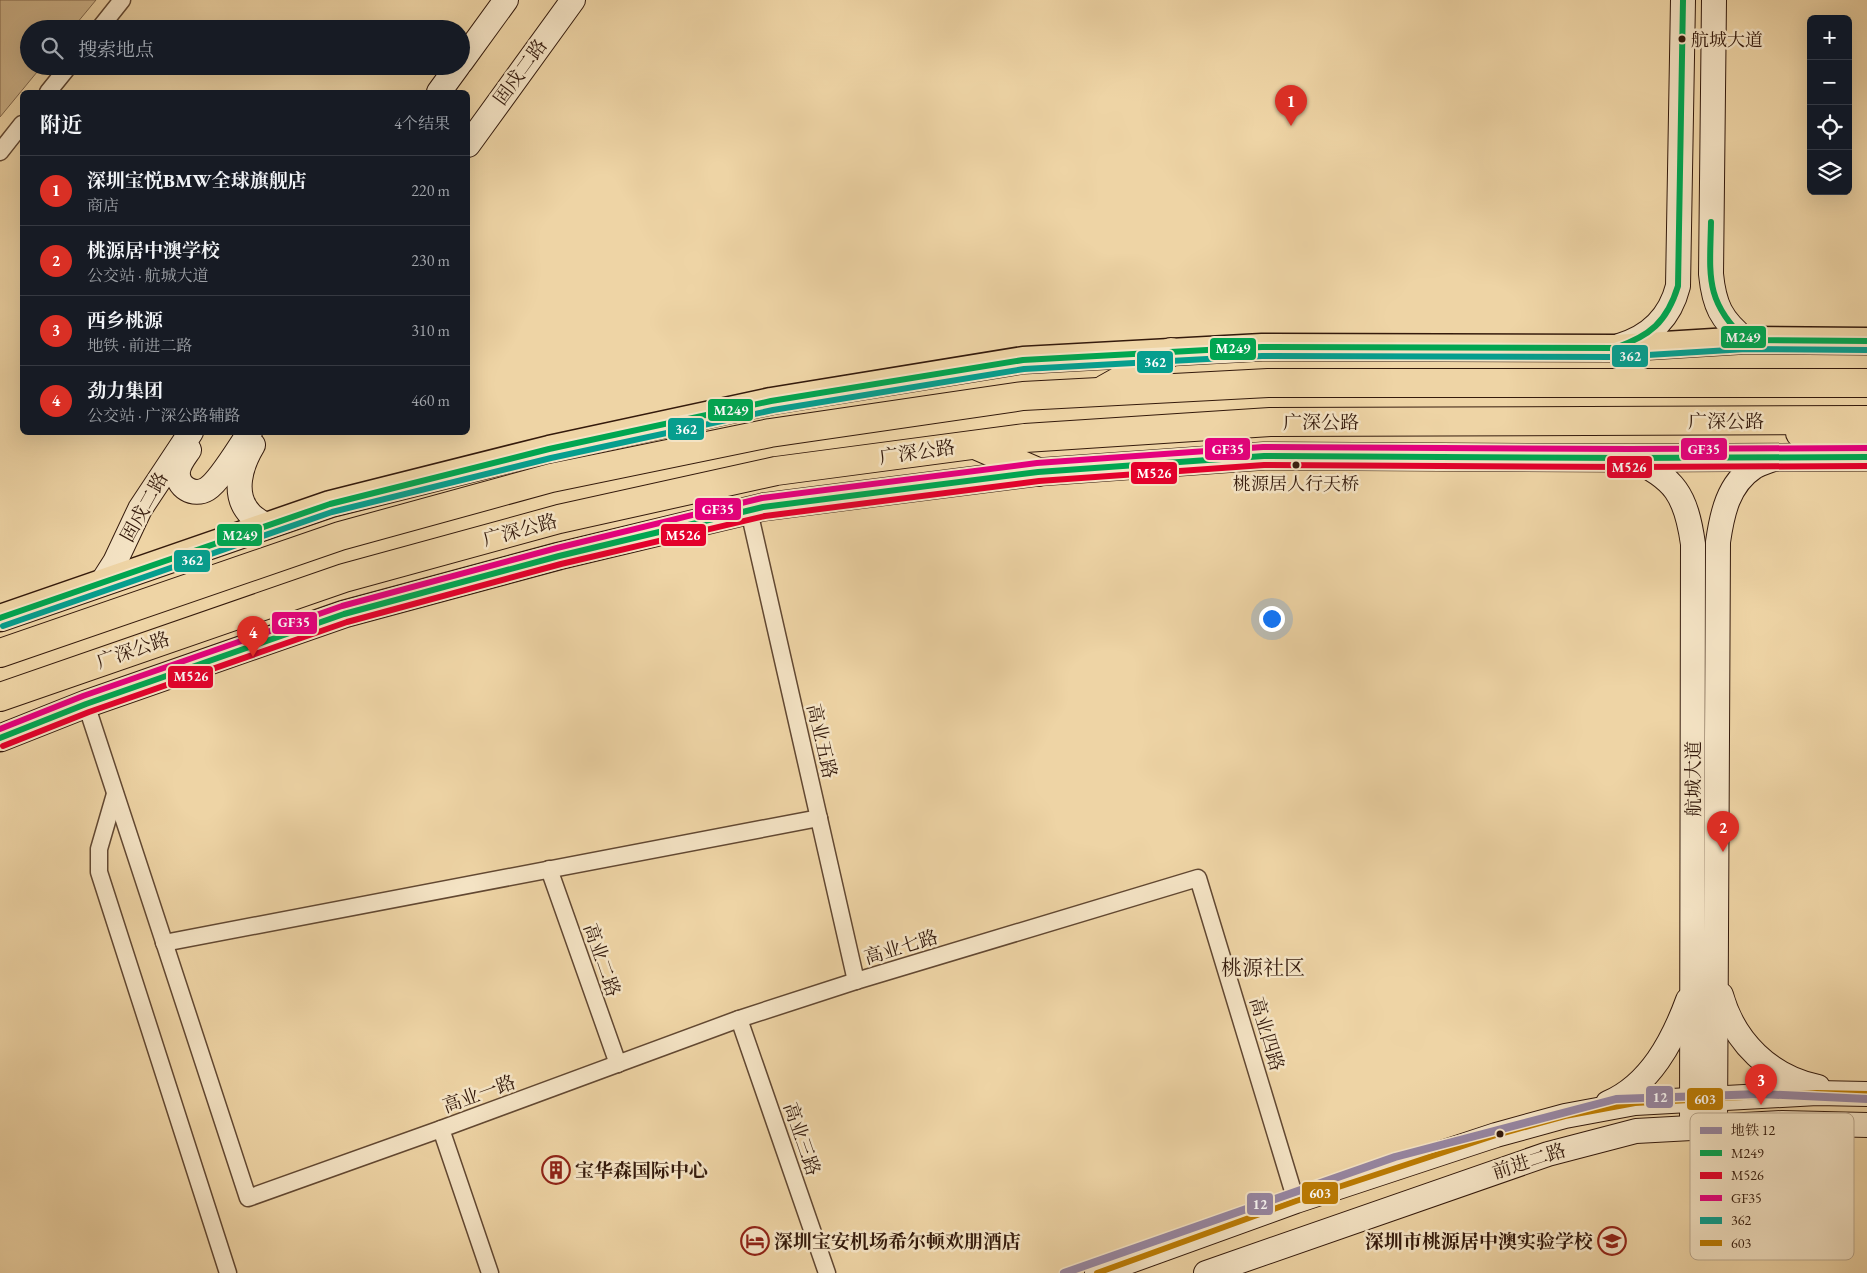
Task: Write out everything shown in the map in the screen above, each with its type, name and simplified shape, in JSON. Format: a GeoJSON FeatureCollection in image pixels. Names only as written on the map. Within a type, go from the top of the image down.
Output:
{"type":"FeatureCollection","features":[{"type":"Feature","properties":{"kind":"highway"},"geometry":{"type":"LineString","coordinates":[[1098,392],[1171,352]]}},
{"type":"Feature","properties":{"kind":"highway","name":"广深公路"},"geometry":{"type":"LineString","coordinates":[[0,653],[340,536],[551,478],[770,433],[1022,396],[1268,383],[1867,383]]}},
{"type":"Feature","properties":{"kind":"highway","name":"广深公路"},"geometry":{"type":"LineString","coordinates":[[0,696],[344,578],[559,519],[776,471],[1025,438],[1270,422],[1867,420]]}},
{"type":"Feature","properties":{"kind":"highway"},"geometry":{"type":"LineString","coordinates":[[1727,421],[1867,444]]}},
{"type":"Feature","properties":{"kind":"highway"},"geometry":{"type":"LineString","coordinates":[[974,445],[1038,472]]}},
{"type":"Feature","properties":{"kind":"main road"},"geometry":{"type":"LineString","coordinates":[[470,50],[506,0]]}},
{"type":"Feature","properties":{"kind":"main road","name":"固戍二路"},"geometry":{"type":"LineString","coordinates":[[470,142],[573,0]]}},
{"type":"Feature","properties":{"kind":"main road"},"geometry":{"type":"LineString","coordinates":[[1615,348],[1634,342],[1656,327],[1667,314],[1678,286],[1683,0]]}},
{"type":"Feature","properties":{"kind":"main road"},"geometry":{"type":"LineString","coordinates":[[1714,0],[1711,274],[1713,296],[1720,312],[1731,328],[1746,340]]}},
{"type":"Feature","properties":{"kind":"main road"},"geometry":{"type":"LineString","coordinates":[[440,90],[451,75]]}},
{"type":"Feature","properties":{"kind":"main road"},"geometry":{"type":"LineString","coordinates":[[1680,172],[1683,181],[1696,188],[1706,184],[1712,171]]}},
{"type":"Feature","properties":{"kind":"main road"},"geometry":{"type":"LineString","coordinates":[[0,618],[330,504],[550,449],[771,401],[1023,360],[1262,347],[1615,348],[1746,340],[1867,341]]}},
{"type":"Feature","properties":{"kind":"main road","name":"固戍二路"},"geometry":{"type":"LineString","coordinates":[[101,584],[115,562],[140,509],[188,435]]}},
{"type":"Feature","properties":{"kind":"main road"},"geometry":{"type":"LineString","coordinates":[[200,435],[182,461],[178,472],[184,487],[194,492],[211,487],[248,435]]}},
{"type":"Feature","properties":{"kind":"main road"},"geometry":{"type":"LineString","coordinates":[[260,435],[247,455],[241,473],[239,488],[242,501],[250,515],[267,526]]}},
{"type":"Feature","properties":{"kind":"main road"},"geometry":{"type":"LineString","coordinates":[[0,738],[86,704],[344,614],[559,556],[763,507],[1038,472],[1264,456],[1867,457]]}},
{"type":"Feature","properties":{"kind":"main road","name":"航城大道"},"geometry":{"type":"LineString","coordinates":[[1630,458],[1653,469],[1670,482],[1681,498],[1690,520],[1693,544],[1704,976],[1704,1113]]}},
{"type":"Feature","properties":{"kind":"main road","name":"航城大道"},"geometry":{"type":"LineString","coordinates":[[1704,976],[1718,542],[1722,517],[1729,496],[1739,480],[1754,467],[1776,458]]}},
{"type":"Feature","properties":{"kind":"main road"},"geometry":{"type":"LineString","coordinates":[[1595,1109],[1622,1098],[1640,1083],[1669,1043],[1688,1000],[1704,976],[1735,1030],[1750,1050],[1768,1066],[1787,1077],[1814,1086],[1858,1094]]}},
{"type":"Feature","properties":{"kind":"main road","name":"前进二路"},"geometry":{"type":"LineString","coordinates":[[1097,1273],[1296,1201],[1496,1135],[1595,1109],[1635,1103],[1704,1099],[1817,1093],[1858,1094]]}},
{"type":"Feature","properties":{"kind":"main road","name":"前进二路"},"geometry":{"type":"LineString","coordinates":[[1854,1124],[1867,1125]]}},
{"type":"Feature","properties":{"kind":"main road","name":"前进二路"},"geometry":{"type":"LineString","coordinates":[[1206,1273],[1548,1154],[1636,1132],[1690,1128]]}},
{"type":"Feature","properties":{"kind":"street"},"geometry":{"type":"LineString","coordinates":[[106,20],[122,0]]}},
{"type":"Feature","properties":{"kind":"street"},"geometry":{"type":"LineString","coordinates":[[50,90],[62,75]]}},
{"type":"Feature","properties":{"kind":"street"},"geometry":{"type":"LineString","coordinates":[[0,152],[20,127]]}},
{"type":"Feature","properties":{"kind":"street","name":"高业五路"},"geometry":{"type":"LineString","coordinates":[[749,510],[856,981]]}},
{"type":"Feature","properties":{"kind":"street"},"geometry":{"type":"LineString","coordinates":[[86,704],[248,1198],[440,1130]]}},
{"type":"Feature","properties":{"kind":"street"},"geometry":{"type":"LineString","coordinates":[[116,794],[99,849],[99,872],[228,1273]]}},
{"type":"Feature","properties":{"kind":"street"},"geometry":{"type":"LineString","coordinates":[[164,942],[819,818]]}},
{"type":"Feature","properties":{"kind":"street","name":"高业二路"},"geometry":{"type":"LineString","coordinates":[[549,869],[618,1064]]}},
{"type":"Feature","properties":{"kind":"street","name":"高业七路"},"geometry":{"type":"LineString","coordinates":[[618,1064],[739,1019],[856,981],[1198,878]]}},
{"type":"Feature","properties":{"kind":"street","name":"高业四路"},"geometry":{"type":"LineString","coordinates":[[1198,878],[1296,1201]]}},
{"type":"Feature","properties":{"kind":"street","name":"高业三路"},"geometry":{"type":"LineString","coordinates":[[739,1019],[827,1273]]}},
{"type":"Feature","properties":{"kind":"street","name":"高业一路"},"geometry":{"type":"LineString","coordinates":[[490,1273],[440,1130],[618,1064]]}},
{"type":"Feature","properties":{"kind":"shaded area"},"geometry":{"type":"Polygon","coordinates":[[[0,0],[96,0],[79,20],[20,20],[20,75],[35,75],[22,90],[20,90],[20,93],[0,117],[0,0]]]}},
{"type":"Feature","properties":{"kind":"metro line","name":"12"},"geometry":{"type":"LineString","coordinates":[[1064,1273],[1395,1157],[1616,1099],[1760,1094],[1867,1099]]}},
{"type":"Feature","properties":{"kind":"transit line","name":"M249"},"geometry":{"type":"LineString","coordinates":[[0,618],[330,504],[549,449],[771,401],[1023,360],[1262,347],[1615,348],[1638,338],[1655,326],[1674,299],[1678,286],[1683,0]]}},
{"type":"Feature","properties":{"kind":"transit line","name":"M249"},"geometry":{"type":"LineString","coordinates":[[1711,222],[1710,257],[1712,286],[1716,300],[1732,326],[1746,340],[1867,341]]}},
{"type":"Feature","properties":{"kind":"transit line","name":"362"},"geometry":{"type":"LineString","coordinates":[[3,626],[332,512],[551,458],[773,410],[1024,369],[1262,356],[1615,357],[1746,349],[1867,350]]}},
{"type":"Feature","properties":{"kind":"transit line","name":"GF35"},"geometry":{"type":"LineString","coordinates":[[0,729],[83,696],[342,606],[557,548],[762,498],[1037,463],[1263,447],[1867,448]]}},
{"type":"Feature","properties":{"kind":"transit line","name":"M249"},"geometry":{"type":"LineString","coordinates":[[0,738],[86,704],[344,614],[559,556],[763,507],[1038,472],[1264,456],[1867,457]]}},
{"type":"Feature","properties":{"kind":"transit line","name":"M526"},"geometry":{"type":"LineString","coordinates":[[3,746],[89,712],[347,622],[561,564],[765,516],[1039,481],[1264,465],[1867,466]]}},
{"type":"Feature","properties":{"kind":"transit line","name":"603"},"geometry":{"type":"LineString","coordinates":[[1097,1273],[1296,1201],[1496,1135],[1565,1116],[1635,1103],[1817,1093],[1867,1094]]}},
{"type":"Feature","properties":{"kind":"place","name":"航城大道"},"geometry":{"type":"Point","coordinates":[1682,39]}},
{"type":"Feature","properties":{"kind":"place","name":"深圳宝悦BMW全球旗舰店"},"geometry":{"type":"Point","coordinates":[1291,126]}},
{"type":"Feature","properties":{"kind":"place","name":"桃源居人行天桥"},"geometry":{"type":"Point","coordinates":[1296,465]}},
{"type":"Feature","properties":{"kind":"place","name":"劲力集团"},"geometry":{"type":"Point","coordinates":[253,657]}},
{"type":"Feature","properties":{"kind":"place","name":"桃源居中澳学校"},"geometry":{"type":"Point","coordinates":[1723,852]}},
{"type":"Feature","properties":{"kind":"place","name":"西乡桃源"},"geometry":{"type":"Point","coordinates":[1761,1105]}},
{"type":"Feature","properties":{"kind":"place","name":"宝华森国际中心"},"geometry":{"type":"Point","coordinates":[556,1170]}},
{"type":"Feature","properties":{"kind":"place","name":"深圳宝安机场希尔顿欢朋酒店"},"geometry":{"type":"Point","coordinates":[755,1241]}},
{"type":"Feature","properties":{"kind":"place","name":"深圳市桃源居中澳实验学校"},"geometry":{"type":"Point","coordinates":[1612,1241]}},
{"type":"Feature","properties":{"kind":"district","name":"桃源社区"},"geometry":{"type":"Point","coordinates":[1263,967]}}]}
